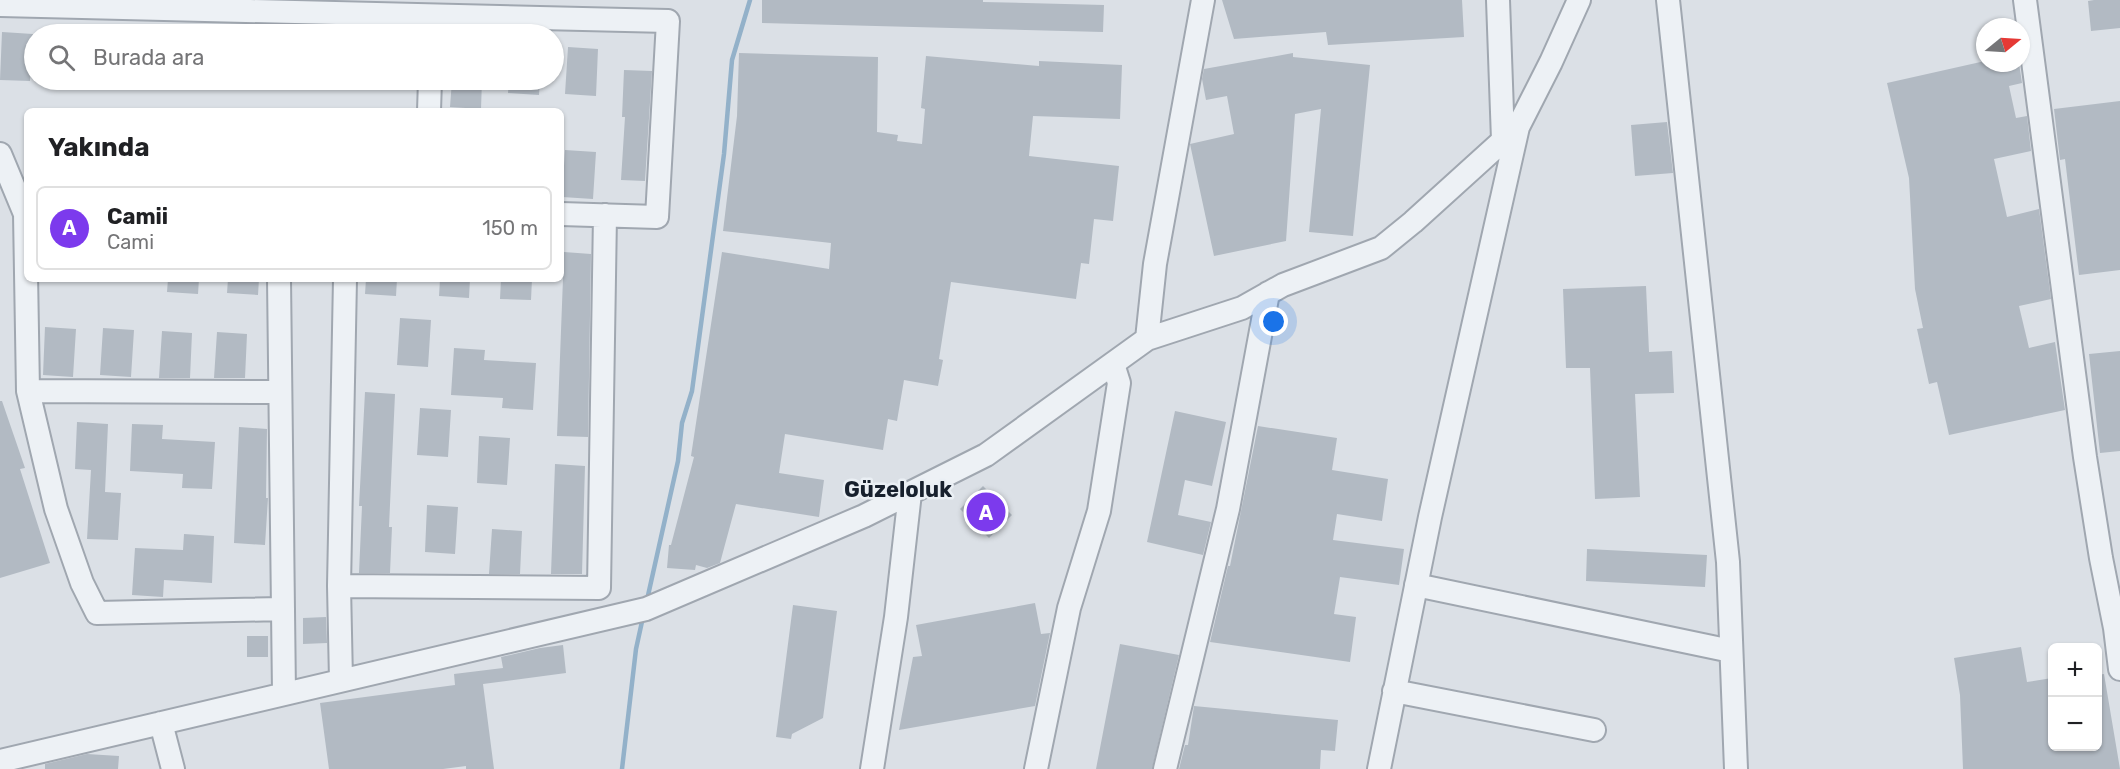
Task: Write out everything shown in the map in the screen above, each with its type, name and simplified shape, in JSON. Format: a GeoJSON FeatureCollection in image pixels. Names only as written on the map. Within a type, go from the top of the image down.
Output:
{"type":"FeatureCollection","features":[{"type":"Feature","properties":{"kind":"street"},"geometry":{"type":"LineString","coordinates":[[1147,339],[1155,264],[1203,0]]}},
{"type":"Feature","properties":{"kind":"street"},"geometry":{"type":"LineString","coordinates":[[1379,769],[1510,134],[1498,0]]}},
{"type":"Feature","properties":{"kind":"street"},"geometry":{"type":"LineString","coordinates":[[0,762],[640,610],[864,516],[986,455],[1147,339],[1242,308],[1283,285],[1381,248],[1510,134],[1551,62],[1579,0]]}},
{"type":"Feature","properties":{"kind":"street"},"geometry":{"type":"LineString","coordinates":[[1668,0],[1728,562],[1736,769]]}},
{"type":"Feature","properties":{"kind":"street"},"geometry":{"type":"LineString","coordinates":[[2025,0],[2085,457],[2101,558],[2117,630],[2120,669]]}},
{"type":"Feature","properties":{"kind":"street"},"geometry":{"type":"LineString","coordinates":[[0,5],[127,4],[431,17],[668,21],[657,217],[564,214]]}},
{"type":"Feature","properties":{"kind":"street"},"geometry":{"type":"LineString","coordinates":[[429,108],[430,90]]}},
{"type":"Feature","properties":{"kind":"street"},"geometry":{"type":"LineString","coordinates":[[0,154],[24,209]]}},
{"type":"Feature","properties":{"kind":"street"},"geometry":{"type":"LineString","coordinates":[[339,586],[599,588],[605,215]]}},
{"type":"Feature","properties":{"kind":"street"},"geometry":{"type":"LineString","coordinates":[[27,282],[28,391],[56,510],[82,583],[97,613],[283,609]]}},
{"type":"Feature","properties":{"kind":"street"},"geometry":{"type":"LineString","coordinates":[[279,282],[284,693]]}},
{"type":"Feature","properties":{"kind":"street"},"geometry":{"type":"LineString","coordinates":[[341,680],[339,586],[345,282]]}},
{"type":"Feature","properties":{"kind":"street"},"geometry":{"type":"LineString","coordinates":[[1165,769],[1228,509],[1268,293]]}},
{"type":"Feature","properties":{"kind":"street"},"geometry":{"type":"LineString","coordinates":[[1036,769],[1069,608],[1099,511],[1119,383],[1113,364]]}},
{"type":"Feature","properties":{"kind":"street"},"geometry":{"type":"LineString","coordinates":[[28,391],[280,392]]}},
{"type":"Feature","properties":{"kind":"street"},"geometry":{"type":"LineString","coordinates":[[872,769],[896,617],[910,493]]}},
{"type":"Feature","properties":{"kind":"street"},"geometry":{"type":"LineString","coordinates":[[1416,585],[1731,651]]}},
{"type":"Feature","properties":{"kind":"street"},"geometry":{"type":"LineString","coordinates":[[1394,692],[1594,730]]}},
{"type":"Feature","properties":{"kind":"street"},"geometry":{"type":"LineString","coordinates":[[161,723],[173,769]]}},
{"type":"Feature","properties":{"kind":"building"},"geometry":{"type":"Polygon","coordinates":[[[762,0],[983,0],[983,2],[1104,5],[1103,32],[762,23],[762,0]]]}},
{"type":"Feature","properties":{"kind":"building"},"geometry":{"type":"Polygon","coordinates":[[[1222,0],[1462,0],[1464,37],[1328,45],[1326,32],[1234,39],[1222,0]]]}},
{"type":"Feature","properties":{"kind":"building"},"geometry":{"type":"Polygon","coordinates":[[[2120,0],[2120,28],[2091,31],[2088,1],[2120,0]]]}},
{"type":"Feature","properties":{"kind":"building"},"geometry":{"type":"Polygon","coordinates":[[[2,32],[24,33],[24,81],[0,80],[2,32]]]}},
{"type":"Feature","properties":{"kind":"building"},"geometry":{"type":"Polygon","coordinates":[[[568,47],[598,49],[596,96],[565,94],[568,47]]]}},
{"type":"Feature","properties":{"kind":"building"},"geometry":{"type":"Polygon","coordinates":[[[739,53],[878,57],[877,132],[898,135],[897,141],[922,144],[925,109],[921,108],[926,56],[1039,66],[1039,61],[1122,65],[1120,119],[1033,116],[1029,156],[1119,166],[1113,221],[1094,219],[1089,264],[1081,263],[1076,299],[951,282],[939,359],[943,360],[938,386],[904,380],[897,421],[888,419],[883,450],[785,434],[779,473],[824,480],[819,517],[736,504],[720,563],[707,568],[696,565],[695,570],[667,568],[669,545],[671,545],[694,457],[691,456],[722,252],[829,269],[831,243],[723,231],[737,116],[739,53]]]}},
{"type":"Feature","properties":{"kind":"building"},"geometry":{"type":"Polygon","coordinates":[[[1293,53],[1293,57],[1370,65],[1353,236],[1309,232],[1321,109],[1295,114],[1286,241],[1214,256],[1190,144],[1234,134],[1227,96],[1206,100],[1202,79],[1204,69],[1293,53]]]}},
{"type":"Feature","properties":{"kind":"building"},"geometry":{"type":"Polygon","coordinates":[[[1976,63],[1976,72],[2020,72],[2022,83],[2009,86],[2016,118],[2027,116],[2031,151],[1994,159],[2007,217],[2039,209],[2051,299],[2019,306],[2029,348],[2055,342],[2065,410],[1949,435],[1937,382],[1929,384],[1917,329],[1923,328],[1915,289],[1909,178],[1887,83],[1976,63]]]}},
{"type":"Feature","properties":{"kind":"building"},"geometry":{"type":"Polygon","coordinates":[[[624,70],[652,71],[645,181],[621,180],[625,117],[622,117],[624,70]]]}},
{"type":"Feature","properties":{"kind":"building"},"geometry":{"type":"Polygon","coordinates":[[[451,90],[482,90],[481,108],[450,107],[451,90]]]}},
{"type":"Feature","properties":{"kind":"building"},"geometry":{"type":"Polygon","coordinates":[[[508,90],[539,90],[539,95],[508,93],[508,90]]]}},
{"type":"Feature","properties":{"kind":"building"},"geometry":{"type":"Polygon","coordinates":[[[2120,101],[2120,270],[2079,275],[2065,159],[2060,160],[2054,109],[2120,101]]]}},
{"type":"Feature","properties":{"kind":"building"},"geometry":{"type":"Polygon","coordinates":[[[1667,122],[1673,173],[1635,176],[1631,125],[1667,122]]]}},
{"type":"Feature","properties":{"kind":"building"},"geometry":{"type":"Polygon","coordinates":[[[565,150],[596,152],[593,199],[564,197],[565,150]]]}},
{"type":"Feature","properties":{"kind":"building"},"geometry":{"type":"Polygon","coordinates":[[[564,252],[591,254],[588,437],[557,436],[564,252]]]}},
{"type":"Feature","properties":{"kind":"building"},"geometry":{"type":"Polygon","coordinates":[[[168,282],[199,282],[198,294],[167,292],[168,282]]]}},
{"type":"Feature","properties":{"kind":"building"},"geometry":{"type":"Polygon","coordinates":[[[228,282],[259,282],[258,295],[227,293],[228,282]]]}},
{"type":"Feature","properties":{"kind":"building"},"geometry":{"type":"Polygon","coordinates":[[[366,282],[397,282],[396,296],[365,294],[366,282]]]}},
{"type":"Feature","properties":{"kind":"building"},"geometry":{"type":"Polygon","coordinates":[[[440,282],[470,282],[469,298],[439,296],[440,282]]]}},
{"type":"Feature","properties":{"kind":"building"},"geometry":{"type":"Polygon","coordinates":[[[501,282],[532,282],[531,300],[500,299],[501,282]]]}},
{"type":"Feature","properties":{"kind":"building"},"geometry":{"type":"Polygon","coordinates":[[[1646,286],[1649,352],[1672,351],[1674,393],[1635,394],[1640,497],[1595,499],[1590,368],[1566,368],[1563,289],[1646,286]]]}},
{"type":"Feature","properties":{"kind":"building"},"geometry":{"type":"Polygon","coordinates":[[[400,318],[431,320],[428,367],[397,365],[400,318]]]}},
{"type":"Feature","properties":{"kind":"building"},"geometry":{"type":"Polygon","coordinates":[[[45,327],[76,329],[73,377],[43,375],[45,327]]]}},
{"type":"Feature","properties":{"kind":"building"},"geometry":{"type":"Polygon","coordinates":[[[103,328],[134,330],[131,377],[100,375],[103,328]]]}},
{"type":"Feature","properties":{"kind":"building"},"geometry":{"type":"Polygon","coordinates":[[[162,331],[192,333],[190,378],[159,378],[162,331]]]}},
{"type":"Feature","properties":{"kind":"building"},"geometry":{"type":"Polygon","coordinates":[[[217,332],[247,334],[245,378],[214,378],[217,332]]]}},
{"type":"Feature","properties":{"kind":"building"},"geometry":{"type":"Polygon","coordinates":[[[454,348],[485,350],[484,360],[536,363],[533,410],[502,408],[503,398],[451,395],[454,348]]]}},
{"type":"Feature","properties":{"kind":"building"},"geometry":{"type":"Polygon","coordinates":[[[2120,351],[2120,451],[2100,453],[2089,354],[2120,351]]]}},
{"type":"Feature","properties":{"kind":"building"},"geometry":{"type":"Polygon","coordinates":[[[365,392],[395,394],[389,527],[392,527],[390,573],[359,573],[362,506],[359,506],[365,392]]]}},
{"type":"Feature","properties":{"kind":"building"},"geometry":{"type":"Polygon","coordinates":[[[0,401],[2,401],[25,468],[20,469],[50,563],[0,578],[0,401]]]}},
{"type":"Feature","properties":{"kind":"building"},"geometry":{"type":"Polygon","coordinates":[[[420,408],[451,410],[448,457],[417,455],[420,408]]]}},
{"type":"Feature","properties":{"kind":"building"},"geometry":{"type":"Polygon","coordinates":[[[1175,411],[1226,422],[1212,486],[1185,480],[1178,515],[1211,522],[1203,555],[1147,542],[1175,411]]]}},
{"type":"Feature","properties":{"kind":"building"},"geometry":{"type":"Polygon","coordinates":[[[77,422],[108,424],[105,492],[121,493],[118,540],[87,539],[91,470],[75,469],[77,422]]]}},
{"type":"Feature","properties":{"kind":"building"},"geometry":{"type":"Polygon","coordinates":[[[132,424],[163,425],[162,439],[215,442],[212,489],[182,488],[183,474],[130,471],[132,424]]]}},
{"type":"Feature","properties":{"kind":"building"},"geometry":{"type":"Polygon","coordinates":[[[1258,426],[1337,438],[1332,470],[1388,479],[1382,521],[1337,514],[1333,540],[1404,549],[1399,585],[1340,577],[1334,614],[1356,617],[1350,662],[1210,642],[1228,566],[1230,566],[1258,426]]]}},
{"type":"Feature","properties":{"kind":"building"},"geometry":{"type":"Polygon","coordinates":[[[239,427],[267,429],[266,498],[268,498],[265,545],[234,543],[239,427]]]}},
{"type":"Feature","properties":{"kind":"building"},"geometry":{"type":"Polygon","coordinates":[[[479,436],[510,438],[507,485],[477,483],[479,436]]]}},
{"type":"Feature","properties":{"kind":"building"},"geometry":{"type":"Polygon","coordinates":[[[555,464],[585,466],[582,574],[551,574],[555,464]]]}},
{"type":"Feature","properties":{"kind":"building"},"geometry":{"type":"Polygon","coordinates":[[[983,486],[1012,515],[989,538],[960,509],[983,486]]]}},
{"type":"Feature","properties":{"kind":"building"},"geometry":{"type":"Polygon","coordinates":[[[427,505],[458,507],[455,554],[425,552],[427,505]]]}},
{"type":"Feature","properties":{"kind":"building"},"geometry":{"type":"Polygon","coordinates":[[[492,529],[522,531],[520,574],[489,574],[492,529]]]}},
{"type":"Feature","properties":{"kind":"building"},"geometry":{"type":"Polygon","coordinates":[[[184,534],[214,536],[212,583],[164,580],[163,597],[132,595],[135,548],[183,550],[184,534]]]}},
{"type":"Feature","properties":{"kind":"building"},"geometry":{"type":"Polygon","coordinates":[[[1587,549],[1707,555],[1705,587],[1586,581],[1587,549]]]}},
{"type":"Feature","properties":{"kind":"building"},"geometry":{"type":"Polygon","coordinates":[[[1035,603],[1041,634],[1050,633],[1035,706],[899,730],[913,657],[922,656],[916,625],[1035,603]]]}},
{"type":"Feature","properties":{"kind":"building"},"geometry":{"type":"Polygon","coordinates":[[[793,605],[837,611],[823,718],[792,734],[791,739],[776,737],[793,605]]]}},
{"type":"Feature","properties":{"kind":"building"},"geometry":{"type":"Polygon","coordinates":[[[326,617],[327,643],[303,644],[303,618],[326,617]]]}},
{"type":"Feature","properties":{"kind":"building"},"geometry":{"type":"Polygon","coordinates":[[[247,636],[268,636],[268,657],[247,657],[247,636]]]}},
{"type":"Feature","properties":{"kind":"building"},"geometry":{"type":"Polygon","coordinates":[[[1120,644],[1179,655],[1152,769],[1096,769],[1120,644]]]}},
{"type":"Feature","properties":{"kind":"building"},"geometry":{"type":"Polygon","coordinates":[[[563,645],[566,673],[483,684],[494,769],[466,769],[466,766],[443,769],[329,769],[320,703],[455,685],[454,674],[503,668],[501,657],[563,645]]]}},
{"type":"Feature","properties":{"kind":"building"},"geometry":{"type":"Polygon","coordinates":[[[2021,647],[2027,682],[2048,679],[2048,751],[2102,751],[2102,674],[2104,674],[2120,769],[1963,769],[1960,695],[1954,658],[2021,647]]]}},
{"type":"Feature","properties":{"kind":"building"},"geometry":{"type":"Polygon","coordinates":[[[1194,706],[1338,720],[1335,751],[1321,750],[1320,769],[1179,769],[1185,745],[1188,745],[1194,706]]]}},
{"type":"Feature","properties":{"kind":"building"},"geometry":{"type":"Polygon","coordinates":[[[87,754],[119,756],[118,769],[45,769],[45,764],[87,754]]]}},
{"type":"Feature","properties":{"kind":"waterway"},"geometry":{"type":"LineString","coordinates":[[647,600],[678,461],[682,423],[692,391],[724,154],[732,60],[750,0]]}},
{"type":"Feature","properties":{"kind":"waterway"},"geometry":{"type":"LineString","coordinates":[[622,769],[636,649],[643,617]]}},
{"type":"Feature","properties":{"kind":"place","name":"Camii"},"geometry":{"type":"Point","coordinates":[986,512]}},
{"type":"Feature","properties":{"kind":"district","name":"Güzeloluk"},"geometry":{"type":"Point","coordinates":[898,489]}}]}
